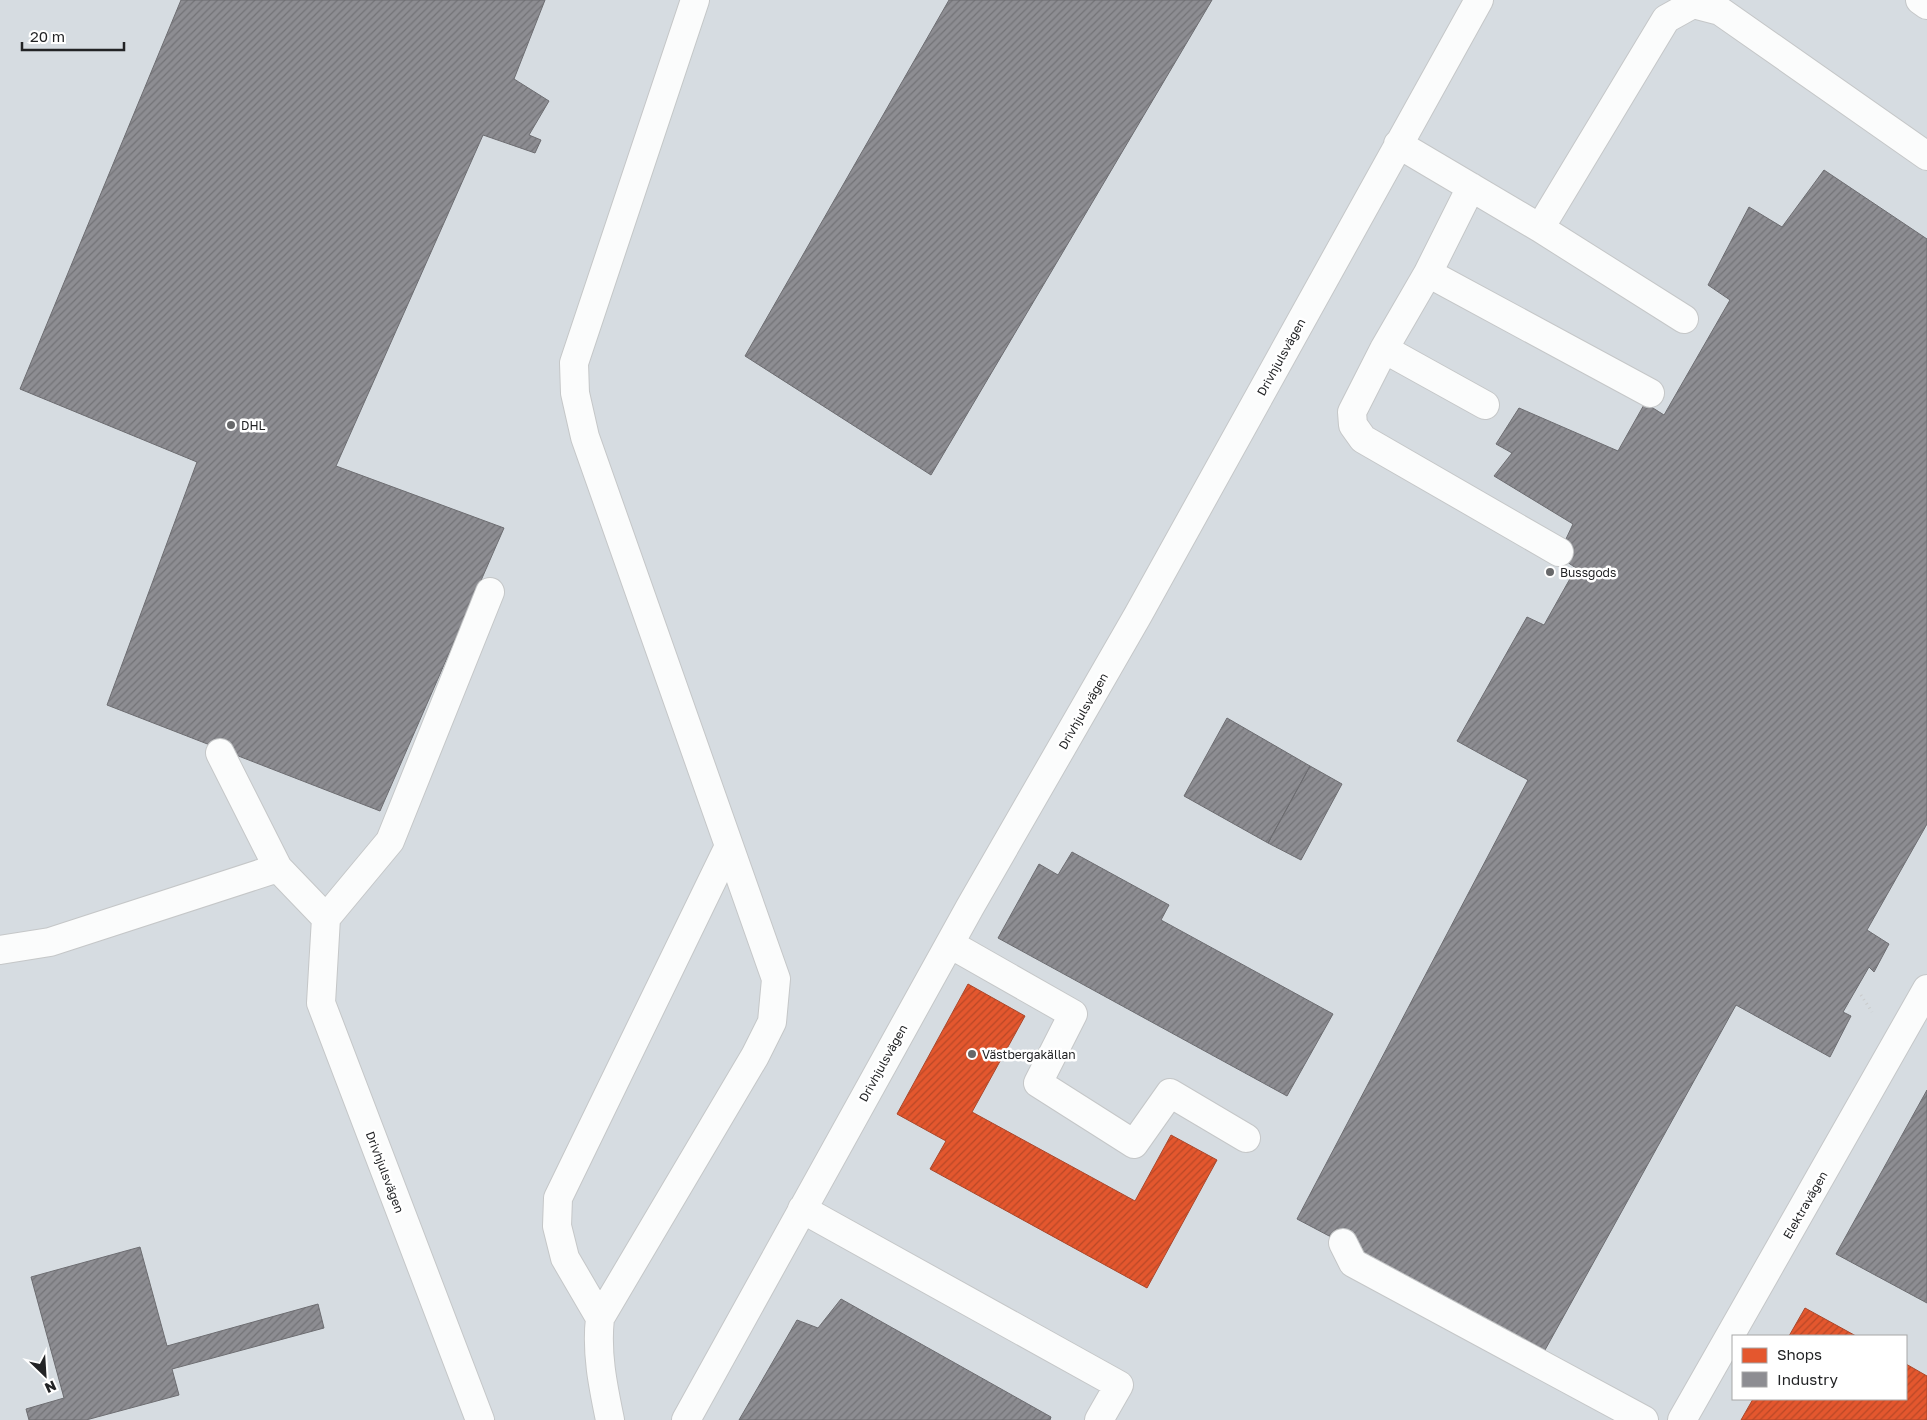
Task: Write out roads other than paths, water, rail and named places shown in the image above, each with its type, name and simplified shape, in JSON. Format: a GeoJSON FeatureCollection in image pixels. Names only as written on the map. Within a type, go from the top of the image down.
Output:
{"type":"FeatureCollection","features":[{"type":"Feature","properties":{"kind":"street"},"geometry":{"type":"LineString","coordinates":[[610,1420],[597,1342],[600,1318],[754,1056],[772,1022],[776,979],[585,437],[575,393],[574,363],[695,0]]}},
{"type":"Feature","properties":{"kind":"street","name":"Drivhjulsvägen"},"geometry":{"type":"LineString","coordinates":[[686,1420],[950,944],[1138,615],[1479,0]]}},
{"type":"Feature","properties":{"kind":"street"},"geometry":{"type":"LineString","coordinates":[[1920,0],[1927,5]]}},
{"type":"Feature","properties":{"kind":"street"},"geometry":{"type":"LineString","coordinates":[[1540,228],[1666,19],[1693,4],[1720,11],[1927,156]]}},
{"type":"Feature","properties":{"kind":"street"},"geometry":{"type":"LineString","coordinates":[[1398,144],[1540,228],[1684,319]]}},
{"type":"Feature","properties":{"kind":"street"},"geometry":{"type":"LineString","coordinates":[[1471,187],[1428,273],[1384,349],[1352,412],[1353,425],[1363,438],[1559,552]]}},
{"type":"Feature","properties":{"kind":"street"},"geometry":{"type":"LineString","coordinates":[[1428,273],[1650,393]]}},
{"type":"Feature","properties":{"kind":"street"},"geometry":{"type":"LineString","coordinates":[[1384,349],[1485,405]]}},
{"type":"Feature","properties":{"kind":"street"},"geometry":{"type":"LineString","coordinates":[[220,753],[278,868],[326,918],[390,842],[490,592]]}},
{"type":"Feature","properties":{"kind":"street"},"geometry":{"type":"LineString","coordinates":[[600,1318],[565,1258],[557,1226],[558,1198],[729,846]]}},
{"type":"Feature","properties":{"kind":"street"},"geometry":{"type":"LineString","coordinates":[[0,950],[50,942],[278,868]]}},
{"type":"Feature","properties":{"kind":"street","name":"Drivhjulsvägen"},"geometry":{"type":"LineString","coordinates":[[326,918],[321,1003],[480,1420]]}},
{"type":"Feature","properties":{"kind":"street"},"geometry":{"type":"LineString","coordinates":[[950,944],[1073,1014],[1038,1083],[1134,1144],[1170,1094],[1246,1138]]}},
{"type":"Feature","properties":{"kind":"street","name":"Elektravägen"},"geometry":{"type":"LineString","coordinates":[[1682,1420],[1927,989]]}},
{"type":"Feature","properties":{"kind":"street"},"geometry":{"type":"LineString","coordinates":[[802,1209],[1119,1385],[1099,1420]]}},
{"type":"Feature","properties":{"kind":"street"},"geometry":{"type":"LineString","coordinates":[[1343,1243],[1353,1263],[1644,1420]]}},
{"type":"Feature","properties":{"kind":"place","name":"DHL"},"geometry":{"type":"Point","coordinates":[231,425]}},
{"type":"Feature","properties":{"kind":"place","name":"Bussgods"},"geometry":{"type":"Point","coordinates":[1550,572]}},
{"type":"Feature","properties":{"kind":"place","name":"Västbergakällan"},"geometry":{"type":"Point","coordinates":[972,1054]}}]}
